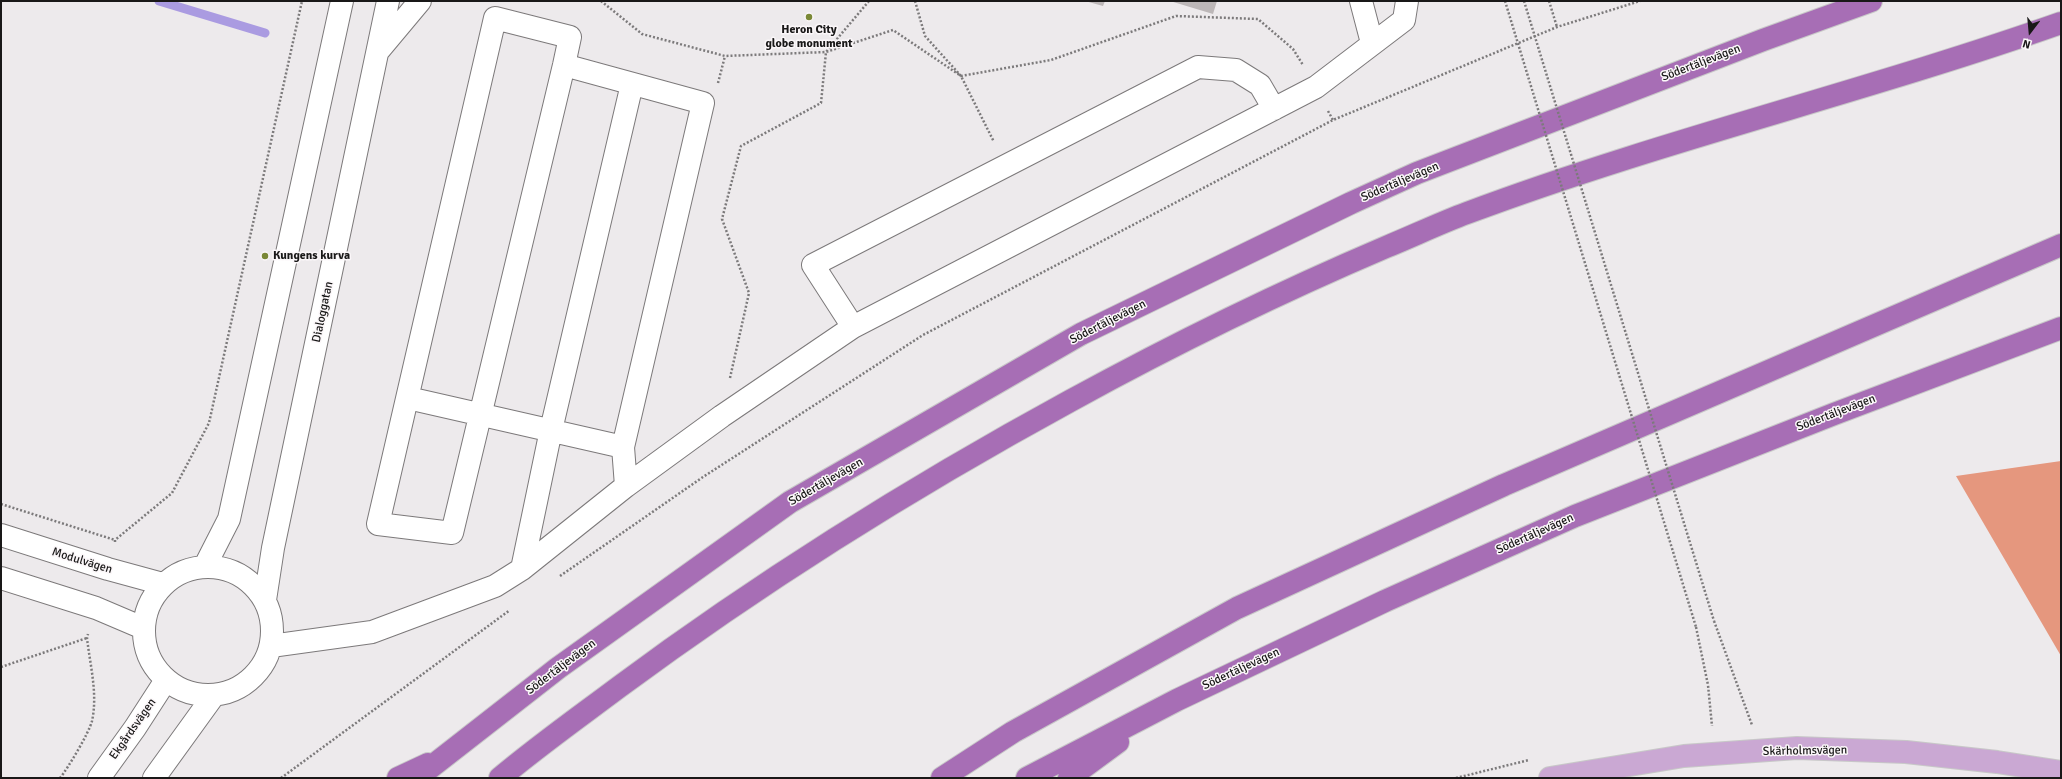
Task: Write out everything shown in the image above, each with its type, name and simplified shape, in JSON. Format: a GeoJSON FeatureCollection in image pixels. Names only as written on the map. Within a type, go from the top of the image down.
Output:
{"type":"FeatureCollection","features":[{"type":"Feature","properties":{"kind":"highway","name":"Södertäljevägen"},"geometry":{"type":"LineString","coordinates":[[417,778],[558,668],[790,502],[1081,334],[1351,202],[1417,173],[1763,40],[1872,1]]}},
{"type":"Feature","properties":{"kind":"highway"},"geometry":{"type":"LineString","coordinates":[[500,778],[531,752],[671,648],[826,544],[1001,438],[1152,356],[1305,281],[1466,214],[1632,156],[1981,51],[2061,23]]}},
{"type":"Feature","properties":{"kind":"highway"},"geometry":{"type":"LineString","coordinates":[[942,778],[1013,732],[1237,608],[1504,485],[2061,245]]}},
{"type":"Feature","properties":{"kind":"highway","name":"Södertäljevägen"},"geometry":{"type":"LineString","coordinates":[[1027,778],[1177,700],[1385,601],[1576,516],[1834,414],[2061,328]]}},
{"type":"Feature","properties":{"kind":"highway"},"geometry":{"type":"LineString","coordinates":[[1069,778],[1177,700]]}},
{"type":"Feature","properties":{"kind":"highway"},"geometry":{"type":"LineString","coordinates":[[398,778],[444,756]]}},
{"type":"Feature","properties":{"kind":"main road","name":"Skärholmsvägen"},"geometry":{"type":"LineString","coordinates":[[1550,778],[1684,756],[1797,748],[1906,752],[1997,762],[2061,772]]}},
{"type":"Feature","properties":{"kind":"street"},"geometry":{"type":"LineString","coordinates":[[205,566],[229,518],[342,1]]}},
{"type":"Feature","properties":{"kind":"street","name":"Dialoggatan"},"geometry":{"type":"LineString","coordinates":[[265,600],[273,548],[388,1]]}},
{"type":"Feature","properties":{"kind":"street"},"geometry":{"type":"LineString","coordinates":[[377,53],[420,1]]}},
{"type":"Feature","properties":{"kind":"street"},"geometry":{"type":"LineString","coordinates":[[1361,1],[1372,43]]}},
{"type":"Feature","properties":{"kind":"street"},"geometry":{"type":"LineString","coordinates":[[271,646],[372,632],[495,586],[522,569],[626,486],[722,416],[853,327],[1316,87],[1404,20],[1407,1]]}},
{"type":"Feature","properties":{"kind":"street"},"geometry":{"type":"LineString","coordinates":[[495,18],[570,37],[564,65],[479,414],[452,534],[378,524],[495,18]]}},
{"type":"Feature","properties":{"kind":"street"},"geometry":{"type":"LineString","coordinates":[[564,65],[703,103],[623,447],[626,486]]}},
{"type":"Feature","properties":{"kind":"street"},"geometry":{"type":"LineString","coordinates":[[853,327],[813,265],[1198,67],[1236,70],[1260,85],[1274,109]]}},
{"type":"Feature","properties":{"kind":"street"},"geometry":{"type":"LineString","coordinates":[[522,569],[551,430],[632,84]]}},
{"type":"Feature","properties":{"kind":"street"},"geometry":{"type":"LineString","coordinates":[[408,398],[623,447]]}},
{"type":"Feature","properties":{"kind":"street","name":"Modulvägen"},"geometry":{"type":"LineString","coordinates":[[1,535],[108,569],[163,584]]}},
{"type":"Feature","properties":{"kind":"street"},"geometry":{"type":"LineString","coordinates":[[205,566],[229,570],[250,581],[265,600],[273,623],[271,646],[260,670],[239,688],[214,695],[188,692],[166,680],[149,657],[143,628],[149,604],[163,584],[180,572],[205,566]]}},
{"type":"Feature","properties":{"kind":"street"},"geometry":{"type":"LineString","coordinates":[[1,578],[96,608],[143,628]]}},
{"type":"Feature","properties":{"kind":"street","name":"Ekgårdsvägen"},"geometry":{"type":"LineString","coordinates":[[98,778],[135,728],[166,680]]}},
{"type":"Feature","properties":{"kind":"street"},"geometry":{"type":"LineString","coordinates":[[154,778],[214,695]]}},
{"type":"Feature","properties":{"kind":"path"},"geometry":{"type":"LineString","coordinates":[[108,569],[115,540],[172,493],[209,423],[302,1]]}},
{"type":"Feature","properties":{"kind":"path"},"geometry":{"type":"LineString","coordinates":[[601,1],[642,34],[725,56],[826,52],[893,30],[961,76],[1051,60],[1176,16],[1258,19],[1293,49]]}},
{"type":"Feature","properties":{"kind":"path"},"geometry":{"type":"LineString","coordinates":[[722,416],[749,293],[722,219],[741,146],[821,103],[826,52],[869,1]]}},
{"type":"Feature","properties":{"kind":"path"},"geometry":{"type":"LineString","coordinates":[[915,1],[925,36],[961,76],[1006,166]]}},
{"type":"Feature","properties":{"kind":"path"},"geometry":{"type":"LineString","coordinates":[[1505,1],[1696,627],[1708,685],[1712,728]]}},
{"type":"Feature","properties":{"kind":"path"},"geometry":{"type":"LineString","coordinates":[[1524,1],[1714,621],[1755,733]]}},
{"type":"Feature","properties":{"kind":"path"},"geometry":{"type":"LineString","coordinates":[[1549,1],[1557,28]]}},
{"type":"Feature","properties":{"kind":"path"},"geometry":{"type":"LineString","coordinates":[[553,580],[703,477],[923,335],[1333,120],[1557,28],[1640,1]]}},
{"type":"Feature","properties":{"kind":"path"},"geometry":{"type":"LineString","coordinates":[[1,504],[115,540]]}},
{"type":"Feature","properties":{"kind":"path"},"geometry":{"type":"LineString","coordinates":[[281,778],[514,607]]}},
{"type":"Feature","properties":{"kind":"path"},"geometry":{"type":"LineString","coordinates":[[60,778],[92,722],[95,695],[86,638],[96,608]]}},
{"type":"Feature","properties":{"kind":"path"},"geometry":{"type":"LineString","coordinates":[[1,667],[86,638]]}},
{"type":"Feature","properties":{"kind":"shaded area"},"geometry":{"type":"Polygon","coordinates":[[[2061,461],[2061,656],[1956,476],[2061,461]]]}},
{"type":"Feature","properties":{"kind":"building"},"geometry":{"type":"Polygon","coordinates":[[[1085,1],[1105,1],[1103,6],[1085,1]]]}},
{"type":"Feature","properties":{"kind":"building"},"geometry":{"type":"Polygon","coordinates":[[[1170,1],[1217,1],[1213,14],[1170,1]]]}},
{"type":"Feature","properties":{"kind":"waterway"},"geometry":{"type":"LineString","coordinates":[[159,1],[265,33]]}},
{"type":"Feature","properties":{"kind":"place","name":"Heron City globe monument"},"geometry":{"type":"Point","coordinates":[809,17]}},
{"type":"Feature","properties":{"kind":"place","name":"Kungens kurva"},"geometry":{"type":"Point","coordinates":[265,256]}}]}
